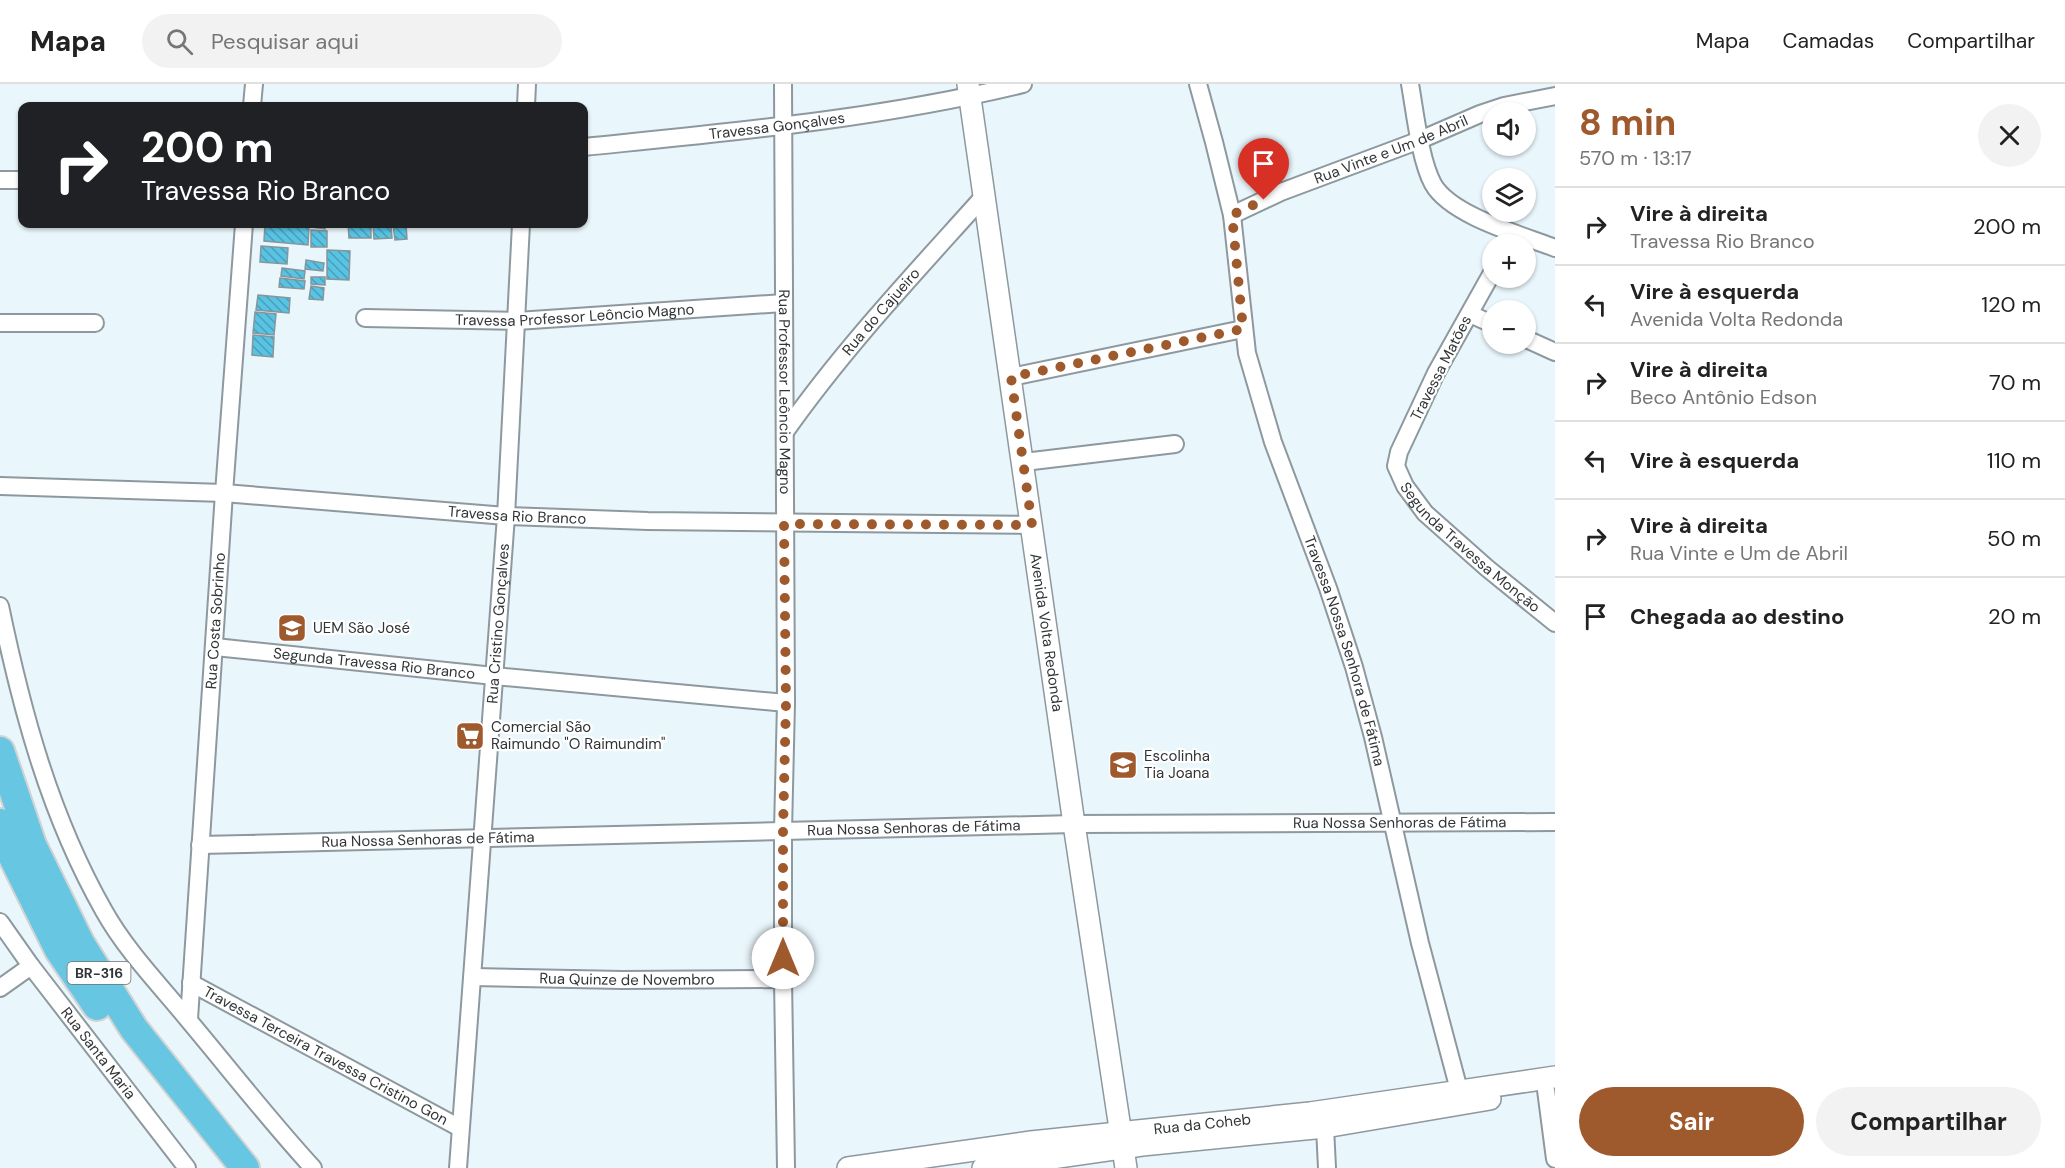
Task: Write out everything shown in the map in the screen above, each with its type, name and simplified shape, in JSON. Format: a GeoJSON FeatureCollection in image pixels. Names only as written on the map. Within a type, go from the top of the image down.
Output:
{"type":"FeatureCollection","features":[{"type":"Feature","properties":{"kind":"highway","name":"BR-316"},"geometry":{"type":"LineString","coordinates":[[0,751],[32,845],[80,943],[134,1029],[245,1168]]}},
{"type":"Feature","properties":{"kind":"highway","name":"BR-316"},"geometry":{"type":"LineString","coordinates":[[0,823],[13,857],[59,950],[116,1034],[220,1168]]}},
{"type":"Feature","properties":{"kind":"street"},"geometry":{"type":"LineString","coordinates":[[252,102],[254,84]]}},
{"type":"Feature","properties":{"kind":"street"},"geometry":{"type":"LineString","coordinates":[[526,102],[527,84]]}},
{"type":"Feature","properties":{"kind":"street","name":"Rua Professor Leôncio Magno"},"geometry":{"type":"LineString","coordinates":[[783,84],[786,703],[783,979],[786,1168]]}},
{"type":"Feature","properties":{"kind":"street","name":"Travessa Gonçalves"},"geometry":{"type":"LineString","coordinates":[[588,147],[783,127],[968,91],[1023,84]]}},
{"type":"Feature","properties":{"kind":"street","name":"Travessa Nossa Senhora de Fátima"},"geometry":{"type":"LineString","coordinates":[[1198,84],[1232,215],[1247,353],[1269,431],[1328,588],[1354,667],[1373,737],[1420,943],[1459,1090]]}},
{"type":"Feature","properties":{"kind":"street"},"geometry":{"type":"LineString","coordinates":[[1410,84],[1420,140],[1433,183],[1453,205],[1503,234]]}},
{"type":"Feature","properties":{"kind":"street","name":"Avenida Volta Redonda"},"geometry":{"type":"LineString","coordinates":[[968,91],[1024,462],[1118,1150]]}},
{"type":"Feature","properties":{"kind":"street","name":"Rua Vinte e Um de Abril"},"geometry":{"type":"LineString","coordinates":[[1232,215],[1335,171],[1420,140],[1488,111],[1555,96]]}},
{"type":"Feature","properties":{"kind":"street"},"geometry":{"type":"LineString","coordinates":[[0,180],[18,180]]}},
{"type":"Feature","properties":{"kind":"street","name":"Rua do Cajueiro"},"geometry":{"type":"LineString","coordinates":[[785,432],[807,400],[869,325],[984,196]]}},
{"type":"Feature","properties":{"kind":"street","name":"Rua Costa Sobrinho"},"geometry":{"type":"LineString","coordinates":[[189,1019],[244,228]]}},
{"type":"Feature","properties":{"kind":"street","name":"Rua Cristino Gonçalves"},"geometry":{"type":"LineString","coordinates":[[458,1168],[506,516],[522,228]]}},
{"type":"Feature","properties":{"kind":"street"},"geometry":{"type":"LineString","coordinates":[[1536,244],[1555,248]]}},
{"type":"Feature","properties":{"kind":"street","name":"Travessa Matões"},"geometry":{"type":"LineString","coordinates":[[1396,466],[1427,391],[1484,288]]}},
{"type":"Feature","properties":{"kind":"street","name":"Travessa Professor Leôncio Magno"},"geometry":{"type":"LineString","coordinates":[[365,318],[517,321],[784,303]]}},
{"type":"Feature","properties":{"kind":"street"},"geometry":{"type":"LineString","coordinates":[[1470,314],[1482,319]]}},
{"type":"Feature","properties":{"kind":"street"},"geometry":{"type":"LineString","coordinates":[[0,323],[96,324]]}},
{"type":"Feature","properties":{"kind":"street"},"geometry":{"type":"LineString","coordinates":[[1011,377],[1243,329]]}},
{"type":"Feature","properties":{"kind":"street"},"geometry":{"type":"LineString","coordinates":[[1536,343],[1555,352]]}},
{"type":"Feature","properties":{"kind":"street"},"geometry":{"type":"LineString","coordinates":[[1024,462],[1175,444]]}},
{"type":"Feature","properties":{"kind":"street","name":"Segunda Travessa Monção"},"geometry":{"type":"LineString","coordinates":[[1396,466],[1408,492],[1425,513],[1496,576],[1555,623]]}},
{"type":"Feature","properties":{"kind":"street","name":"Travessa Rio Branco"},"geometry":{"type":"LineString","coordinates":[[0,486],[224,493],[506,516],[784,524],[1032,525]]}},
{"type":"Feature","properties":{"kind":"street"},"geometry":{"type":"LineString","coordinates":[[0,606],[32,736],[66,838],[89,883],[118,934],[145,970],[189,1019],[313,1168]]}},
{"type":"Feature","properties":{"kind":"street","name":"Segunda Travessa Rio Branco"},"geometry":{"type":"LineString","coordinates":[[214,647],[786,703]]}},
{"type":"Feature","properties":{"kind":"street","name":"Rua Nossa Senhoras de Fátima"},"geometry":{"type":"LineString","coordinates":[[200,845],[1074,824],[1555,822]]}},
{"type":"Feature","properties":{"kind":"street","name":"Rua Santa Maria"},"geometry":{"type":"LineString","coordinates":[[0,922],[31,966],[187,1168]]}},
{"type":"Feature","properties":{"kind":"street"},"geometry":{"type":"LineString","coordinates":[[0,988],[31,966]]}},
{"type":"Feature","properties":{"kind":"street","name":"Rua Quinze de Novembro"},"geometry":{"type":"LineString","coordinates":[[473,977],[622,980],[783,979]]}},
{"type":"Feature","properties":{"kind":"street","name":"Travessa Terceira Travessa Cristino Gon"},"geometry":{"type":"LineString","coordinates":[[191,983],[460,1128]]}},
{"type":"Feature","properties":{"kind":"street"},"geometry":{"type":"LineString","coordinates":[[1552,1085],[1555,1159]]}},
{"type":"Feature","properties":{"kind":"street","name":"Rua da Coheb"},"geometry":{"type":"LineString","coordinates":[[848,1168],[965,1150],[1118,1150],[1145,1129],[1310,1113],[1459,1090],[1552,1085]]}},
{"type":"Feature","properties":{"kind":"street","name":"Rua da Coheb"},"geometry":{"type":"LineString","coordinates":[[982,1168],[1325,1127],[1552,1085]]}},
{"type":"Feature","properties":{"kind":"street"},"geometry":{"type":"LineString","coordinates":[[1325,1127],[1327,1168]]}},
{"type":"Feature","properties":{"kind":"building"},"geometry":{"type":"Polygon","coordinates":[[[265,228],[309,228],[308,245],[264,241],[265,228]]]}},
{"type":"Feature","properties":{"kind":"building"},"geometry":{"type":"Polygon","coordinates":[[[348,228],[371,228],[371,238],[349,238],[348,228]]]}},
{"type":"Feature","properties":{"kind":"building"},"geometry":{"type":"Polygon","coordinates":[[[373,228],[391,228],[392,238],[374,239],[373,228]]]}},
{"type":"Feature","properties":{"kind":"building"},"geometry":{"type":"Polygon","coordinates":[[[394,228],[406,228],[407,239],[395,240],[394,228]]]}},
{"type":"Feature","properties":{"kind":"building"},"geometry":{"type":"Polygon","coordinates":[[[311,230],[327,231],[327,247],[311,247],[311,230]]]}},
{"type":"Feature","properties":{"kind":"building"},"geometry":{"type":"Polygon","coordinates":[[[261,246],[288,248],[287,264],[260,262],[261,246]]]}},
{"type":"Feature","properties":{"kind":"building"},"geometry":{"type":"Polygon","coordinates":[[[327,250],[350,251],[349,280],[327,279],[327,250]]]}},
{"type":"Feature","properties":{"kind":"building"},"geometry":{"type":"Polygon","coordinates":[[[306,260],[324,263],[323,271],[305,269],[306,260]]]}},
{"type":"Feature","properties":{"kind":"building"},"geometry":{"type":"Polygon","coordinates":[[[282,268],[305,271],[304,279],[281,276],[282,268]]]}},
{"type":"Feature","properties":{"kind":"building"},"geometry":{"type":"Polygon","coordinates":[[[311,277],[325,277],[325,285],[311,284],[311,277]]]}},
{"type":"Feature","properties":{"kind":"building"},"geometry":{"type":"Polygon","coordinates":[[[280,278],[305,281],[304,289],[279,287],[280,278]]]}},
{"type":"Feature","properties":{"kind":"building"},"geometry":{"type":"Polygon","coordinates":[[[311,286],[324,288],[323,300],[309,299],[311,286]]]}},
{"type":"Feature","properties":{"kind":"building"},"geometry":{"type":"Polygon","coordinates":[[[258,295],[290,298],[289,313],[256,310],[258,295]]]}},
{"type":"Feature","properties":{"kind":"building"},"geometry":{"type":"Polygon","coordinates":[[[255,312],[276,314],[274,335],[253,333],[255,312]]]}},
{"type":"Feature","properties":{"kind":"building"},"geometry":{"type":"Polygon","coordinates":[[[253,335],[274,337],[273,357],[252,355],[253,335]]]}},
{"type":"Feature","properties":{"kind":"place","name":"UEM São José"},"geometry":{"type":"Point","coordinates":[292,628]}},
{"type":"Feature","properties":{"kind":"place","name":"Comercial São Raimundo \"O Raimundim\""},"geometry":{"type":"Point","coordinates":[470,736]}},
{"type":"Feature","properties":{"kind":"place","name":"Escolinha Tia Joana"},"geometry":{"type":"Point","coordinates":[1123,765]}},
{"type":"Feature","properties":{"kind":"route"},"geometry":{"type":"LineString","coordinates":[[783,958],[786,703],[784,524],[1032,525],[1011,377],[1243,329],[1232,215],[1264,200]]}}]}
